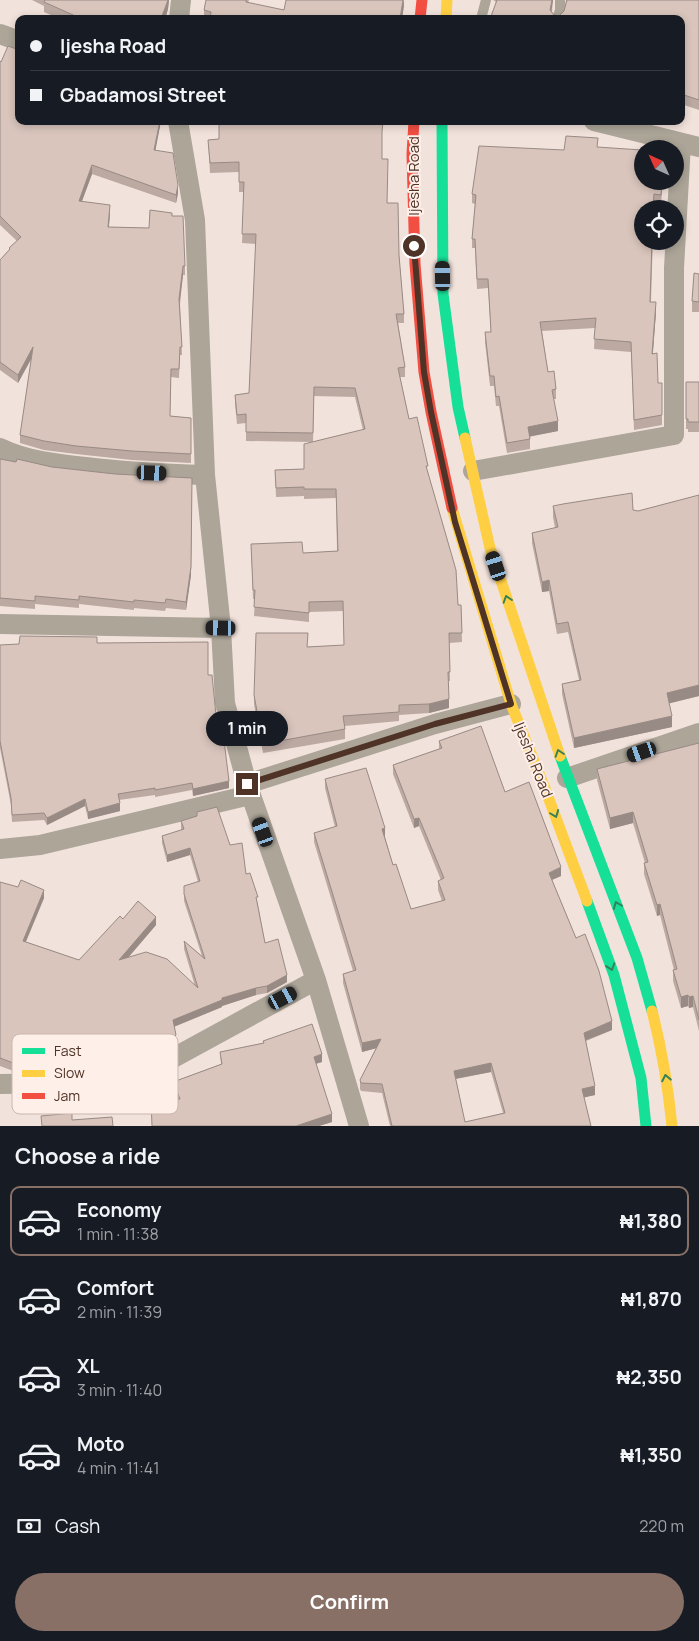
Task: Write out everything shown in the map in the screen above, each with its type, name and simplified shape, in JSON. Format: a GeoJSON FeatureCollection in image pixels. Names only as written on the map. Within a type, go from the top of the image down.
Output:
{"type":"FeatureCollection","features":[{"type":"Feature","properties":{"kind":"main road"},"geometry":{"type":"LineString","coordinates":[[420,15],[422,0]]}},
{"type":"Feature","properties":{"kind":"main road"},"geometry":{"type":"LineString","coordinates":[[447,0],[449,15]]}},
{"type":"Feature","properties":{"kind":"main road","name":"Ijesha Road"},"geometry":{"type":"LineString","coordinates":[[414,125],[412,154],[415,264],[424,372],[473,470],[490,548],[567,778],[637,958],[657,1030],[668,1088],[672,1126]]}},
{"type":"Feature","properties":{"kind":"main road","name":"Ijesha Road"},"geometry":{"type":"LineString","coordinates":[[442,125],[444,409],[455,522],[511,704],[596,922],[614,975],[641,1078],[646,1126]]}},
{"type":"Feature","properties":{"kind":"street"},"geometry":{"type":"LineString","coordinates":[[179,15],[181,0]]}},
{"type":"Feature","properties":{"kind":"street"},"geometry":{"type":"LineString","coordinates":[[0,34],[15,40]]}},
{"type":"Feature","properties":{"kind":"street"},"geometry":{"type":"LineString","coordinates":[[179,125],[195,220],[205,475],[221,628],[225,703],[248,789],[316,980],[358,1126]]}},
{"type":"Feature","properties":{"kind":"street"},"geometry":{"type":"LineString","coordinates":[[473,470],[674,435],[674,268],[690,145],[610,125]]}},
{"type":"Feature","properties":{"kind":"street"},"geometry":{"type":"LineString","coordinates":[[0,448],[23,457],[55,464],[134,473],[205,475]]}},
{"type":"Feature","properties":{"kind":"street"},"geometry":{"type":"LineString","coordinates":[[0,624],[221,628]]}},
{"type":"Feature","properties":{"kind":"street"},"geometry":{"type":"LineString","coordinates":[[0,849],[40,845],[248,789],[435,724],[511,704]]}},
{"type":"Feature","properties":{"kind":"street"},"geometry":{"type":"LineString","coordinates":[[567,778],[699,733]]}},
{"type":"Feature","properties":{"kind":"street"},"geometry":{"type":"LineString","coordinates":[[178,1055],[316,980]]}},
{"type":"Feature","properties":{"kind":"lane"},"geometry":{"type":"LineString","coordinates":[[483,15],[486,0]]}},
{"type":"Feature","properties":{"kind":"lane"},"geometry":{"type":"LineString","coordinates":[[558,15],[560,0]]}},
{"type":"Feature","properties":{"kind":"building"},"geometry":{"type":"Polygon","coordinates":[[[45,0],[168,0],[162,15],[73,15],[44,2],[45,0]]]}},
{"type":"Feature","properties":{"kind":"building"},"geometry":{"type":"Polygon","coordinates":[[[206,0],[246,0],[246,2],[284,10],[286,0],[403,0],[401,15],[211,15],[211,12],[204,10],[206,0]]]}},
{"type":"Feature","properties":{"kind":"building"},"geometry":{"type":"Polygon","coordinates":[[[497,0],[552,0],[550,10],[554,15],[491,15],[497,0]]]}},
{"type":"Feature","properties":{"kind":"building"},"geometry":{"type":"Polygon","coordinates":[[[567,0],[699,0],[699,100],[685,95],[685,15],[560,15],[564,11],[567,0]]]}},
{"type":"Feature","properties":{"kind":"building"},"geometry":{"type":"Polygon","coordinates":[[[8,46],[15,49],[15,125],[159,125],[154,150],[173,153],[178,185],[176,195],[92,165],[79,201],[110,205],[108,227],[149,228],[150,210],[172,213],[172,216],[183,216],[185,266],[183,266],[179,299],[182,347],[180,347],[179,369],[171,369],[170,416],[191,418],[191,454],[76,446],[20,435],[33,347],[18,375],[0,362],[0,260],[21,237],[0,216],[1,62],[8,46]]]}},
{"type":"Feature","properties":{"kind":"building"},"geometry":{"type":"Polygon","coordinates":[[[219,125],[383,125],[382,159],[388,159],[387,203],[398,203],[399,255],[404,314],[396,314],[405,367],[398,368],[409,419],[417,417],[428,466],[426,466],[456,570],[458,605],[461,605],[462,633],[449,633],[449,699],[429,704],[399,705],[399,712],[343,716],[345,729],[263,744],[254,695],[256,633],[308,633],[307,647],[344,645],[343,601],[309,602],[309,613],[254,607],[255,590],[253,590],[251,544],[302,542],[303,553],[338,551],[336,489],[276,488],[275,470],[304,469],[304,444],[365,429],[355,388],[314,387],[313,433],[246,432],[246,414],[237,415],[235,395],[249,393],[256,234],[242,234],[244,182],[239,182],[239,162],[210,163],[208,140],[219,139],[219,125]]]}},
{"type":"Feature","properties":{"kind":"building"},"geometry":{"type":"Polygon","coordinates":[[[566,136],[598,138],[597,147],[634,149],[634,190],[661,190],[661,195],[654,194],[654,200],[634,200],[634,250],[652,250],[650,302],[656,302],[652,354],[657,353],[658,383],[662,383],[662,415],[634,420],[631,342],[594,339],[596,318],[540,322],[548,372],[554,371],[556,389],[552,390],[558,421],[528,427],[530,439],[507,443],[499,396],[496,397],[494,376],[490,376],[485,332],[491,332],[488,279],[477,279],[475,239],[472,239],[476,195],[472,194],[479,146],[564,150],[566,136]]]}},
{"type":"Feature","properties":{"kind":"building"},"geometry":{"type":"Polygon","coordinates":[[[694,273],[699,274],[699,302],[692,301],[694,273]]]}},
{"type":"Feature","properties":{"kind":"building"},"geometry":{"type":"Polygon","coordinates":[[[686,382],[699,382],[699,422],[688,422],[688,419],[686,419],[686,382]]]}},
{"type":"Feature","properties":{"kind":"building"},"geometry":{"type":"Polygon","coordinates":[[[0,459],[16,462],[17,459],[52,467],[115,474],[192,478],[191,567],[186,602],[166,599],[165,603],[134,600],[134,602],[79,596],[79,600],[35,596],[35,601],[0,598],[0,459]]]}},
{"type":"Feature","properties":{"kind":"building"},"geometry":{"type":"Polygon","coordinates":[[[632,493],[633,510],[638,511],[699,495],[699,685],[667,693],[672,716],[574,738],[562,684],[581,680],[568,622],[557,624],[549,580],[542,582],[532,533],[558,527],[553,506],[632,493]]]}},
{"type":"Feature","properties":{"kind":"building"},"geometry":{"type":"Polygon","coordinates":[[[20,636],[97,637],[97,643],[208,642],[208,675],[212,675],[217,725],[220,724],[223,732],[229,781],[193,789],[192,783],[118,794],[120,803],[88,812],[85,799],[47,818],[44,813],[12,815],[11,798],[0,741],[0,645],[19,644],[20,636]]]}},
{"type":"Feature","properties":{"kind":"building"},"geometry":{"type":"Polygon","coordinates":[[[481,726],[505,792],[529,782],[561,867],[549,873],[576,938],[585,934],[599,971],[612,1021],[584,1033],[595,1086],[582,1089],[591,1126],[392,1126],[382,1084],[361,1083],[360,1080],[381,1039],[362,1043],[343,974],[356,970],[314,833],[337,826],[325,779],[366,768],[385,828],[382,829],[393,865],[396,864],[411,909],[445,900],[438,881],[444,878],[419,818],[414,819],[393,765],[442,748],[439,741],[481,726]],[[491,1063],[454,1071],[465,1122],[505,1113],[491,1063]]]}},
{"type":"Feature","properties":{"kind":"building"},"geometry":{"type":"Polygon","coordinates":[[[699,743],[699,1020],[693,996],[681,997],[673,970],[677,969],[660,904],[657,905],[644,863],[648,862],[633,812],[610,818],[597,769],[699,743]]]}},
{"type":"Feature","properties":{"kind":"building"},"geometry":{"type":"Polygon","coordinates":[[[217,807],[230,845],[242,843],[246,874],[250,873],[258,897],[256,897],[265,943],[278,939],[287,975],[267,986],[222,998],[222,1000],[173,1020],[176,1034],[12,1034],[12,1062],[0,1058],[0,882],[18,887],[21,880],[44,890],[23,941],[79,960],[120,916],[123,919],[138,901],[156,917],[119,960],[146,952],[167,959],[198,988],[184,941],[205,959],[184,894],[184,886],[200,881],[190,848],[167,855],[162,836],[184,829],[181,821],[197,816],[197,812],[217,807]]]}},
{"type":"Feature","properties":{"kind":"building"},"geometry":{"type":"Polygon","coordinates":[[[312,1024],[322,1054],[314,1057],[332,1114],[296,1126],[152,1126],[152,1114],[178,1114],[178,1099],[180,1099],[178,1080],[222,1064],[220,1052],[264,1043],[263,1041],[312,1024]]]}},
{"type":"Feature","properties":{"kind":"building"},"geometry":{"type":"Polygon","coordinates":[[[72,1114],[72,1120],[112,1117],[113,1126],[42,1126],[41,1116],[72,1114]]]}},
{"type":"Feature","properties":{"kind":"traffic: fast"},"geometry":{"type":"LineString","coordinates":[[442,125],[443,294],[458,407],[465,438]]}},
{"type":"Feature","properties":{"kind":"traffic: fast"},"geometry":{"type":"LineString","coordinates":[[560,756],[637,958],[652,1011]]}},
{"type":"Feature","properties":{"kind":"traffic: fast"},"geometry":{"type":"LineString","coordinates":[[587,901],[614,975],[641,1078],[646,1126]]}},
{"type":"Feature","properties":{"kind":"traffic: slow"},"geometry":{"type":"LineString","coordinates":[[446,15],[447,0]]}},
{"type":"Feature","properties":{"kind":"traffic: slow"},"geometry":{"type":"LineString","coordinates":[[465,438],[490,548],[560,756]]}},
{"type":"Feature","properties":{"kind":"traffic: slow"},"geometry":{"type":"LineString","coordinates":[[452,508],[511,704],[587,901]]}},
{"type":"Feature","properties":{"kind":"traffic: slow"},"geometry":{"type":"LineString","coordinates":[[652,1011],[664,1068],[672,1126]]}},
{"type":"Feature","properties":{"kind":"traffic: jam"},"geometry":{"type":"LineString","coordinates":[[420,15],[422,0]]}},
{"type":"Feature","properties":{"kind":"traffic: jam"},"geometry":{"type":"LineString","coordinates":[[414,125],[412,154],[415,264],[424,372],[452,508]]}},
{"type":"Feature","properties":{"kind":"route"},"geometry":{"type":"LineString","coordinates":[[247,784],[435,724],[511,704],[482,615],[455,522],[431,412],[424,372],[414,246]]}}]}
